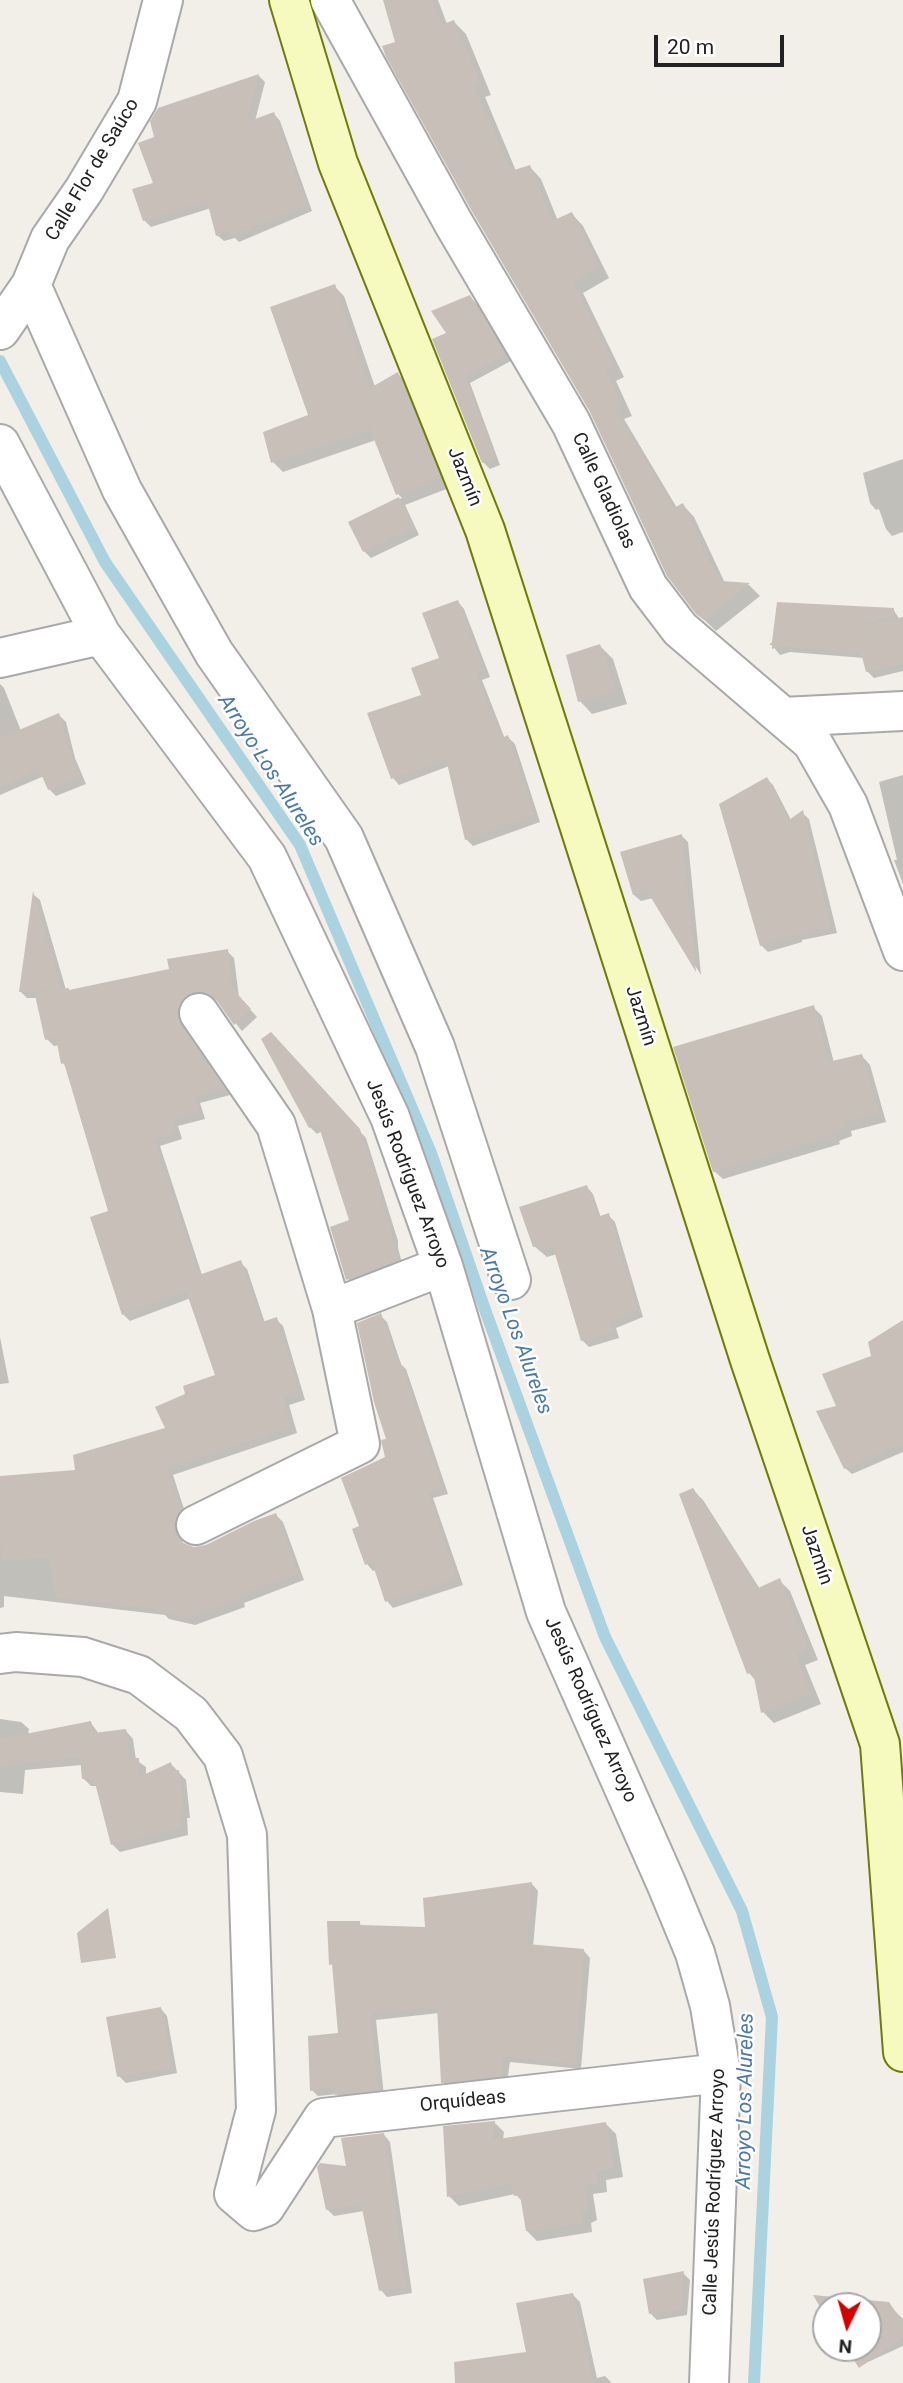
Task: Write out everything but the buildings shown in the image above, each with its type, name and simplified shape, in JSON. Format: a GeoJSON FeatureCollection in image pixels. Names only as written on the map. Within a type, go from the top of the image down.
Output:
{"type":"FeatureCollection","features":[{"type":"Feature","properties":{"kind":"main road","name":"Jazmín"},"geometry":{"type":"LineString","coordinates":[[289,0],[338,163],[485,530],[750,1360],[880,1744],[903,2052]]}},
{"type":"Feature","properties":{"kind":"street","name":"Calle Flor de Saúco"},"geometry":{"type":"LineString","coordinates":[[0,329],[32,285],[50,239],[84,190],[137,101],[163,0]]}},
{"type":"Feature","properties":{"kind":"street","name":"Calle Gladiolas"},"geometry":{"type":"LineString","coordinates":[[330,0],[454,224],[571,423],[648,587],[680,629],[812,742],[848,805],[903,951]]}},
{"type":"Feature","properties":{"kind":"street"},"geometry":{"type":"LineString","coordinates":[[32,285],[122,490],[214,653],[344,838],[435,1047],[511,1280]]}},
{"type":"Feature","properties":{"kind":"street","name":"Jesús Rodríguez Arroyo"},"geometry":{"type":"LineString","coordinates":[[0,444],[101,635],[267,857],[390,1117],[443,1266],[546,1612],[666,1883]]}},
{"type":"Feature","properties":{"kind":"street"},"geometry":{"type":"LineString","coordinates":[[0,658],[101,635]]}},
{"type":"Feature","properties":{"kind":"street"},"geometry":{"type":"LineString","coordinates":[[783,718],[903,711]]}},
{"type":"Feature","properties":{"kind":"street"},"geometry":{"type":"LineString","coordinates":[[196,1525],[360,1444],[332,1309],[276,1125],[199,1013]]}},
{"type":"Feature","properties":{"kind":"street"},"geometry":{"type":"LineString","coordinates":[[332,1309],[443,1266]]}},
{"type":"Feature","properties":{"kind":"street","name":"Orquídeas"},"geometry":{"type":"LineString","coordinates":[[0,1654],[16,1652],[83,1657],[139,1675],[191,1714],[223,1756],[247,1835],[256,2110],[234,2194],[254,2211],[265,2207],[323,2118],[721,2073]]}},
{"type":"Feature","properties":{"kind":"street","name":"Calle Jesús Rodríguez Arroyo"},"geometry":{"type":"LineString","coordinates":[[666,1883],[695,1953],[710,2006],[721,2073],[709,2383]]}},
{"type":"Feature","properties":{"kind":"waterway","name":"Arroyo Los Alureles"},"geometry":{"type":"LineString","coordinates":[[0,361],[105,562],[300,845],[431,1153],[484,1307],[605,1637],[742,1911],[772,2017],[754,2383]]}}]}
